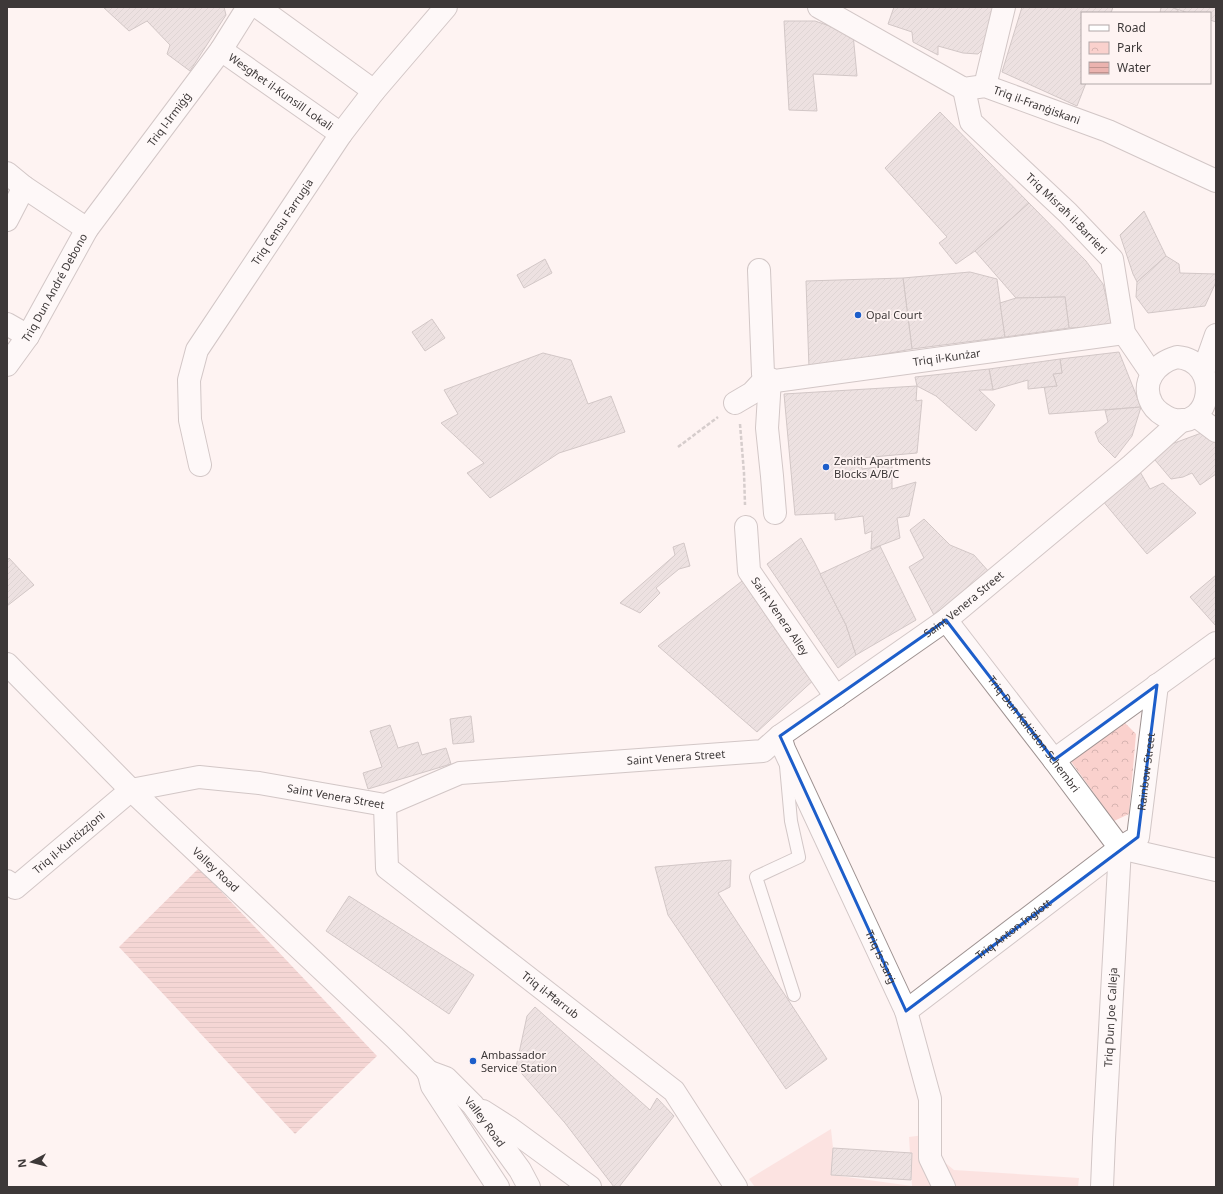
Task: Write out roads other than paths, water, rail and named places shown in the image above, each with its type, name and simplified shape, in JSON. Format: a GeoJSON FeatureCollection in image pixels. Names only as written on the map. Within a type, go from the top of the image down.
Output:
{"type":"FeatureCollection","features":[{"type":"Feature","properties":{"kind":"street","name":"Triq l-Irmiġġ"},"geometry":{"type":"LineString","coordinates":[[87,229],[221,50],[248,7]]}},
{"type":"Feature","properties":{"kind":"street"},"geometry":{"type":"LineString","coordinates":[[258,7],[374,91]]}},
{"type":"Feature","properties":{"kind":"street","name":"Triq Ċensu Farrugia"},"geometry":{"type":"LineString","coordinates":[[200,465],[190,420],[189,380],[197,350],[340,134],[374,91],[446,7]]}},
{"type":"Feature","properties":{"kind":"street","name":"Triq il-Franġiskani"},"geometry":{"type":"LineString","coordinates":[[819,7],[974,88],[1108,131],[1216,181]]}},
{"type":"Feature","properties":{"kind":"street"},"geometry":{"type":"LineString","coordinates":[[974,88],[1004,7]]}},
{"type":"Feature","properties":{"kind":"street","name":"Wesgħet il-Kunsill Lokali"},"geometry":{"type":"LineString","coordinates":[[221,50],[340,134]]}},
{"type":"Feature","properties":{"kind":"street","name":"Triq Misraħ il-Barrieri"},"geometry":{"type":"LineString","coordinates":[[974,88],[971,122],[1068,213],[1112,259],[1124,333],[1152,374]]}},
{"type":"Feature","properties":{"kind":"street"},"geometry":{"type":"LineString","coordinates":[[7,173],[24,187],[87,229]]}},
{"type":"Feature","properties":{"kind":"street"},"geometry":{"type":"LineString","coordinates":[[7,220],[24,187]]}},
{"type":"Feature","properties":{"kind":"street","name":"Triq Dun André Debono"},"geometry":{"type":"LineString","coordinates":[[7,365],[28,336],[87,229]]}},
{"type":"Feature","properties":{"kind":"street"},"geometry":{"type":"LineString","coordinates":[[759,270],[763,374],[768,378]]}},
{"type":"Feature","properties":{"kind":"street"},"geometry":{"type":"LineString","coordinates":[[7,324],[28,336]]}},
{"type":"Feature","properties":{"kind":"street","name":"Triq il-Kunżar"},"geometry":{"type":"LineString","coordinates":[[768,378],[775,381],[781,381],[1124,333]]}},
{"type":"Feature","properties":{"kind":"street"},"geometry":{"type":"LineString","coordinates":[[1204,369],[1216,335]]}},
{"type":"Feature","properties":{"kind":"street"},"geometry":{"type":"LineString","coordinates":[[1189,418],[1206,405],[1210,396],[1211,387],[1209,377],[1204,369],[1196,362],[1187,358],[1177,357],[1167,360],[1152,374],[1149,384],[1149,394],[1152,404],[1159,412],[1173,419],[1189,418],[1216,431]]}},
{"type":"Feature","properties":{"kind":"street"},"geometry":{"type":"LineString","coordinates":[[731,407],[752,393],[768,378]]}},
{"type":"Feature","properties":{"kind":"street"},"geometry":{"type":"LineString","coordinates":[[768,378],[767,428],[775,513]]}},
{"type":"Feature","properties":{"kind":"street","name":"Saint Venera Street"},"geometry":{"type":"LineString","coordinates":[[1132,465],[1159,412]]}},
{"type":"Feature","properties":{"kind":"street","name":"Saint Venera Street"},"geometry":{"type":"LineString","coordinates":[[131,790],[199,777],[259,783],[385,805],[460,773],[762,751],[782,743],[836,697],[946,620],[1189,418]]}},
{"type":"Feature","properties":{"kind":"street","name":"Saint Venera Alley"},"geometry":{"type":"LineString","coordinates":[[746,527],[749,571],[836,697]]}},
{"type":"Feature","properties":{"kind":"street","name":"Triq Dun Kalċidon Schembri"},"geometry":{"type":"LineString","coordinates":[[946,620],[1120,848]]}},
{"type":"Feature","properties":{"kind":"street"},"geometry":{"type":"LineString","coordinates":[[1054,760],[1216,643]]}},
{"type":"Feature","properties":{"kind":"street","name":"Valley Road"},"geometry":{"type":"LineString","coordinates":[[7,664],[131,790],[395,1038],[427,1071],[446,1078],[473,1105],[520,1170],[529,1187]]}},
{"type":"Feature","properties":{"kind":"street","name":"Rainbow Street"},"geometry":{"type":"LineString","coordinates":[[1120,848],[1138,837],[1157,685]]}},
{"type":"Feature","properties":{"kind":"street","name":"Triq is-Sarġ"},"geometry":{"type":"LineString","coordinates":[[782,743],[906,1011],[930,1099],[930,1158],[944,1187]]}},
{"type":"Feature","properties":{"kind":"street","name":"Triq il-Kunċizzjoni"},"geometry":{"type":"LineString","coordinates":[[7,881],[15,888],[131,790]]}},
{"type":"Feature","properties":{"kind":"street","name":"Triq il-Ħarrub"},"geometry":{"type":"LineString","coordinates":[[385,805],[387,868],[674,1091],[736,1187]]}},
{"type":"Feature","properties":{"kind":"street"},"geometry":{"type":"LineString","coordinates":[[1120,848],[1216,870]]}},
{"type":"Feature","properties":{"kind":"street","name":"Triq Anton Inglott"},"geometry":{"type":"LineString","coordinates":[[906,1011],[1120,848]]}},
{"type":"Feature","properties":{"kind":"street","name":"Triq Dun Joe Calleja"},"geometry":{"type":"LineString","coordinates":[[1102,1187],[1120,848]]}},
{"type":"Feature","properties":{"kind":"street","name":"Valley Road"},"geometry":{"type":"LineString","coordinates":[[427,1071],[432,1086],[498,1187]]}},
{"type":"Feature","properties":{"kind":"street"},"geometry":{"type":"LineString","coordinates":[[473,1105],[508,1127],[590,1187]]}},
{"type":"Feature","properties":{"kind":"lane"},"geometry":{"type":"LineString","coordinates":[[782,743],[791,821],[799,857],[756,877],[794,994]]}},
{"type":"Feature","properties":{"kind":"water"},"geometry":{"type":"Polygon","coordinates":[[[199,868],[377,1056],[295,1134],[119,947],[199,868]]]}},
{"type":"Feature","properties":{"kind":"place","name":"Opal Court"},"geometry":{"type":"Point","coordinates":[858,315]}},
{"type":"Feature","properties":{"kind":"place","name":"Zenith Apartments Blocks A/B/C"},"geometry":{"type":"Point","coordinates":[826,467]}},
{"type":"Feature","properties":{"kind":"place","name":"Ambassador Service Station"},"geometry":{"type":"Point","coordinates":[473,1061]}}]}
